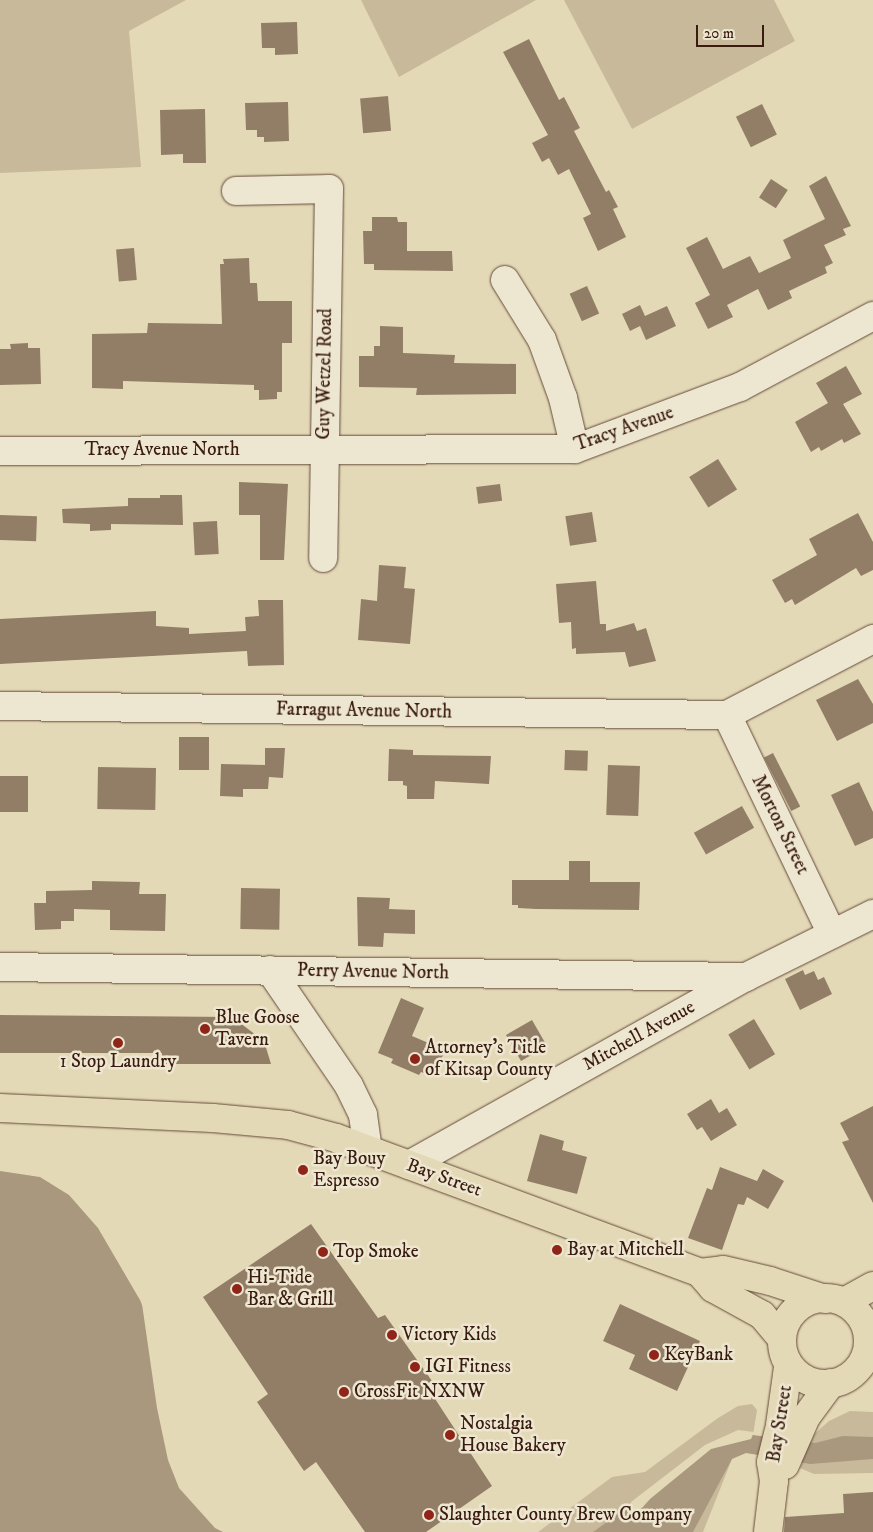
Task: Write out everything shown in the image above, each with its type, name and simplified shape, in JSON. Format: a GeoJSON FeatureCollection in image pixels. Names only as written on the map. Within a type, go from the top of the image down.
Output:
{"type":"FeatureCollection","features":[{"type":"Feature","properties":{"kind":"main road","name":"Bay Street"},"geometry":{"type":"LineString","coordinates":[[0,1108],[213,1118],[273,1124],[312,1131],[700,1273],[723,1270],[770,1281],[834,1301]]}},
{"type":"Feature","properties":{"kind":"main road","name":"Bay Street"},"geometry":{"type":"LineString","coordinates":[[700,1273],[713,1288],[762,1315],[781,1338]]}},
{"type":"Feature","properties":{"kind":"main road"},"geometry":{"type":"LineString","coordinates":[[834,1301],[861,1316],[871,1335],[866,1352],[858,1367],[847,1377],[831,1383],[808,1381],[788,1367],[782,1355],[781,1338],[790,1318],[798,1309],[834,1301],[873,1286]]}},
{"type":"Feature","properties":{"kind":"main road","name":"Bay Street"},"geometry":{"type":"LineString","coordinates":[[768,1532],[777,1470],[790,1427],[788,1367]]}},
{"type":"Feature","properties":{"kind":"main road","name":"Bay Street"},"geometry":{"type":"LineString","coordinates":[[790,1427],[831,1383]]}},
{"type":"Feature","properties":{"kind":"street","name":"Guy Wetzel Road"},"geometry":{"type":"LineString","coordinates":[[236,191],[329,189],[323,450],[323,558]]}},
{"type":"Feature","properties":{"kind":"street"},"geometry":{"type":"LineString","coordinates":[[505,280],[542,340],[563,398],[575,449]]}},
{"type":"Feature","properties":{"kind":"street","name":"Tracy Avenue"},"geometry":{"type":"LineString","coordinates":[[323,450],[575,449],[740,387],[873,316]]}},
{"type":"Feature","properties":{"kind":"street","name":"Tracy Avenue North"},"geometry":{"type":"LineString","coordinates":[[0,451],[323,450]]}},
{"type":"Feature","properties":{"kind":"street"},"geometry":{"type":"LineString","coordinates":[[727,715],[873,639]]}},
{"type":"Feature","properties":{"kind":"street","name":"Farragut Avenue North"},"geometry":{"type":"LineString","coordinates":[[0,706],[727,715]]}},
{"type":"Feature","properties":{"kind":"street","name":"Morton Street"},"geometry":{"type":"LineString","coordinates":[[727,715],[832,934]]}},
{"type":"Feature","properties":{"kind":"street","name":"Mitchell Avenue"},"geometry":{"type":"LineString","coordinates":[[408,1165],[746,977],[873,914]]}},
{"type":"Feature","properties":{"kind":"street","name":"Perry Avenue North"},"geometry":{"type":"LineString","coordinates":[[0,967],[746,977]]}},
{"type":"Feature","properties":{"kind":"street"},"geometry":{"type":"LineString","coordinates":[[270,970],[349,1086],[363,1115],[368,1150]]}},
{"type":"Feature","properties":{"kind":"shaded area"},"geometry":{"type":"Polygon","coordinates":[[[0,0],[186,0],[129,31],[141,167],[0,173],[0,0]]]}},
{"type":"Feature","properties":{"kind":"shaded area"},"geometry":{"type":"Polygon","coordinates":[[[361,0],[536,0],[399,77],[361,0]]]}},
{"type":"Feature","properties":{"kind":"shaded area"},"geometry":{"type":"Polygon","coordinates":[[[564,0],[774,0],[795,41],[632,129],[564,0]]]}},
{"type":"Feature","properties":{"kind":"shaded area"},"geometry":{"type":"Polygon","coordinates":[[[0,1171],[40,1177],[69,1195],[98,1228],[140,1300],[156,1339],[187,1482],[225,1523],[240,1532],[0,1532],[0,1171]]]}},
{"type":"Feature","properties":{"kind":"shaded area"},"geometry":{"type":"Polygon","coordinates":[[[752,1404],[757,1410],[753,1435],[738,1433],[622,1532],[538,1532],[612,1477],[645,1472],[718,1418],[738,1406],[752,1404]]]}},
{"type":"Feature","properties":{"kind":"shaded area"},"geometry":{"type":"Polygon","coordinates":[[[850,1411],[873,1412],[873,1473],[814,1474],[800,1468],[812,1436],[829,1421],[850,1411]]]}},
{"type":"Feature","properties":{"kind":"shaded area"},"geometry":{"type":"Polygon","coordinates":[[[738,1433],[815,1443],[843,1436],[873,1437],[873,1459],[810,1464],[746,1453],[732,1459],[693,1532],[593,1532],[678,1471],[707,1447],[738,1433]]]}},
{"type":"Feature","properties":{"kind":"shaded area"},"geometry":{"type":"Polygon","coordinates":[[[732,1459],[703,1532],[657,1532],[732,1459]]]}},
{"type":"Feature","properties":{"kind":"pier"},"geometry":{"type":"Polygon","coordinates":[[[141,1297],[158,1338],[189,1480],[227,1521],[242,1532],[223,1532],[215,1528],[179,1488],[168,1460],[157,1408],[141,1297]]]}},
{"type":"Feature","properties":{"kind":"pier"},"geometry":{"type":"Polygon","coordinates":[[[738,1430],[754,1432],[751,1439],[711,1449],[650,1499],[632,1519],[631,1502],[705,1445],[738,1430]]]}},
{"type":"Feature","properties":{"kind":"building"},"geometry":{"type":"Polygon","coordinates":[[[297,22],[298,54],[275,55],[275,48],[262,48],[261,23],[297,22]]]}},
{"type":"Feature","properties":{"kind":"building"},"geometry":{"type":"Polygon","coordinates":[[[529,39],[559,100],[564,97],[580,128],[574,131],[606,192],[609,190],[618,207],[613,209],[626,237],[598,251],[583,218],[591,214],[569,169],[558,175],[549,158],[542,162],[532,143],[548,135],[503,52],[529,39]]]}},
{"type":"Feature","properties":{"kind":"building"},"geometry":{"type":"Polygon","coordinates":[[[388,96],[391,131],[363,133],[360,98],[388,96]]]}},
{"type":"Feature","properties":{"kind":"building"},"geometry":{"type":"Polygon","coordinates":[[[288,102],[289,141],[264,142],[264,137],[257,137],[257,130],[246,130],[245,103],[288,102]]]}},
{"type":"Feature","properties":{"kind":"building"},"geometry":{"type":"Polygon","coordinates":[[[762,104],[777,135],[751,147],[736,117],[762,104]]]}},
{"type":"Feature","properties":{"kind":"building"},"geometry":{"type":"Polygon","coordinates":[[[205,109],[206,163],[183,163],[183,154],[161,155],[160,110],[205,109]]]}},
{"type":"Feature","properties":{"kind":"building"},"geometry":{"type":"Polygon","coordinates":[[[826,176],[851,226],[843,229],[846,235],[824,245],[833,263],[825,267],[827,273],[789,291],[792,298],[768,310],[758,289],[727,305],[733,317],[708,329],[695,303],[710,295],[686,248],[707,237],[723,269],[750,256],[759,273],[791,258],[783,240],[825,219],[809,186],[826,176]]]}},
{"type":"Feature","properties":{"kind":"building"},"geometry":{"type":"Polygon","coordinates":[[[771,179],[788,190],[776,208],[759,197],[771,179]]]}},
{"type":"Feature","properties":{"kind":"building"},"geometry":{"type":"Polygon","coordinates":[[[372,217],[397,217],[398,222],[407,222],[407,251],[452,251],[453,271],[374,270],[374,264],[364,264],[363,231],[372,231],[372,217]]]}},
{"type":"Feature","properties":{"kind":"building"},"geometry":{"type":"Polygon","coordinates":[[[134,248],[137,280],[119,281],[116,250],[134,248]]]}},
{"type":"Feature","properties":{"kind":"building"},"geometry":{"type":"Polygon","coordinates":[[[249,258],[250,283],[257,283],[258,301],[292,301],[292,343],[282,343],[282,392],[277,392],[277,399],[259,400],[259,390],[254,390],[254,385],[123,381],[123,389],[92,388],[92,334],[147,333],[148,323],[222,324],[220,264],[224,264],[223,259],[249,258]]]}},
{"type":"Feature","properties":{"kind":"building"},"geometry":{"type":"Polygon","coordinates":[[[587,286],[599,313],[582,321],[570,294],[587,286]]]}},
{"type":"Feature","properties":{"kind":"building"},"geometry":{"type":"Polygon","coordinates":[[[640,305],[645,316],[667,306],[676,326],[646,340],[640,326],[630,331],[622,314],[640,305]]]}},
{"type":"Feature","properties":{"kind":"building"},"geometry":{"type":"Polygon","coordinates":[[[380,326],[403,327],[403,353],[455,355],[454,363],[516,364],[516,394],[416,395],[417,388],[359,387],[359,356],[374,356],[374,346],[380,346],[380,326]]]}},
{"type":"Feature","properties":{"kind":"building"},"geometry":{"type":"Polygon","coordinates":[[[28,343],[28,348],[40,348],[41,384],[0,385],[0,349],[11,349],[10,344],[28,343]]]}},
{"type":"Feature","properties":{"kind":"building"},"geometry":{"type":"Polygon","coordinates":[[[846,366],[862,394],[843,404],[861,434],[844,443],[842,439],[821,451],[819,447],[811,452],[795,422],[828,403],[816,383],[846,366]]]}},
{"type":"Feature","properties":{"kind":"building"},"geometry":{"type":"Polygon","coordinates":[[[718,459],[737,490],[708,508],[689,477],[718,459]]]}},
{"type":"Feature","properties":{"kind":"building"},"geometry":{"type":"Polygon","coordinates":[[[239,482],[288,484],[284,560],[260,560],[260,515],[239,515],[239,482]]]}},
{"type":"Feature","properties":{"kind":"building"},"geometry":{"type":"Polygon","coordinates":[[[500,484],[502,501],[478,504],[476,487],[500,484]]]}},
{"type":"Feature","properties":{"kind":"building"},"geometry":{"type":"Polygon","coordinates":[[[160,495],[182,495],[183,525],[111,524],[111,530],[90,531],[90,524],[63,523],[62,509],[128,506],[128,498],[160,498],[160,495]]]}},
{"type":"Feature","properties":{"kind":"building"},"geometry":{"type":"Polygon","coordinates":[[[592,512],[597,542],[570,546],[565,516],[592,512]]]}},
{"type":"Feature","properties":{"kind":"building"},"geometry":{"type":"Polygon","coordinates":[[[858,513],[873,542],[873,570],[861,576],[856,568],[795,605],[792,599],[785,603],[772,580],[817,555],[809,539],[858,513]]]}},
{"type":"Feature","properties":{"kind":"building"},"geometry":{"type":"Polygon","coordinates":[[[0,515],[37,516],[36,541],[0,540],[0,515]]]}},
{"type":"Feature","properties":{"kind":"building"},"geometry":{"type":"Polygon","coordinates":[[[217,521],[219,554],[195,555],[193,522],[217,521]]]}},
{"type":"Feature","properties":{"kind":"building"},"geometry":{"type":"Polygon","coordinates":[[[379,565],[406,567],[404,588],[415,589],[410,644],[358,640],[361,599],[377,601],[379,565]]]}},
{"type":"Feature","properties":{"kind":"building"},"geometry":{"type":"Polygon","coordinates":[[[596,581],[600,624],[606,624],[606,631],[634,623],[637,631],[646,628],[656,661],[629,667],[625,652],[576,654],[576,648],[572,649],[571,622],[559,623],[556,584],[596,581]]]}},
{"type":"Feature","properties":{"kind":"building"},"geometry":{"type":"Polygon","coordinates":[[[258,600],[283,600],[284,665],[248,666],[247,651],[0,664],[0,619],[156,611],[156,626],[189,628],[189,634],[246,631],[245,617],[259,616],[258,600]]]}},
{"type":"Feature","properties":{"kind":"building"},"geometry":{"type":"Polygon","coordinates":[[[858,679],[873,704],[873,723],[837,741],[816,700],[858,679]]]}},
{"type":"Feature","properties":{"kind":"building"},"geometry":{"type":"Polygon","coordinates":[[[179,737],[209,737],[209,770],[179,770],[179,737]]]}},
{"type":"Feature","properties":{"kind":"building"},"geometry":{"type":"Polygon","coordinates":[[[265,748],[285,748],[283,778],[269,777],[268,789],[243,789],[243,797],[220,796],[221,764],[265,765],[265,748]]]}},
{"type":"Feature","properties":{"kind":"building"},"geometry":{"type":"Polygon","coordinates":[[[389,749],[413,750],[413,755],[491,756],[489,784],[435,781],[434,799],[407,799],[407,786],[403,785],[403,781],[388,781],[389,749]]]}},
{"type":"Feature","properties":{"kind":"building"},"geometry":{"type":"Polygon","coordinates":[[[565,750],[588,751],[587,771],[564,770],[565,750]]]}},
{"type":"Feature","properties":{"kind":"building"},"geometry":{"type":"Polygon","coordinates":[[[773,753],[800,806],[791,811],[764,758],[773,753]]]}},
{"type":"Feature","properties":{"kind":"building"},"geometry":{"type":"Polygon","coordinates":[[[608,765],[640,766],[638,816],[606,815],[608,765]]]}},
{"type":"Feature","properties":{"kind":"building"},"geometry":{"type":"Polygon","coordinates":[[[98,767],[156,768],[155,810],[97,809],[98,767]]]}},
{"type":"Feature","properties":{"kind":"building"},"geometry":{"type":"Polygon","coordinates":[[[0,776],[28,776],[28,812],[0,812],[0,776]]]}},
{"type":"Feature","properties":{"kind":"building"},"geometry":{"type":"Polygon","coordinates":[[[859,782],[873,812],[873,838],[855,846],[831,795],[859,782]]]}},
{"type":"Feature","properties":{"kind":"building"},"geometry":{"type":"Polygon","coordinates":[[[742,806],[754,828],[706,855],[694,833],[742,806]]]}},
{"type":"Feature","properties":{"kind":"building"},"geometry":{"type":"Polygon","coordinates":[[[569,861],[590,861],[590,882],[640,882],[639,910],[536,909],[518,908],[518,905],[512,905],[512,880],[569,880],[569,861]]]}},
{"type":"Feature","properties":{"kind":"building"},"geometry":{"type":"Polygon","coordinates":[[[92,881],[140,882],[139,894],[166,894],[165,931],[110,930],[110,910],[74,909],[74,921],[61,921],[61,929],[35,930],[34,903],[46,903],[46,891],[92,890],[92,881]]]}},
{"type":"Feature","properties":{"kind":"building"},"geometry":{"type":"Polygon","coordinates":[[[241,888],[280,889],[279,930],[240,929],[241,888]]]}},
{"type":"Feature","properties":{"kind":"building"},"geometry":{"type":"Polygon","coordinates":[[[357,897],[390,898],[389,909],[415,910],[415,934],[384,933],[383,947],[358,946],[357,897]]]}},
{"type":"Feature","properties":{"kind":"building"},"geometry":{"type":"Polygon","coordinates":[[[803,970],[805,975],[814,971],[818,980],[824,977],[832,994],[800,1010],[785,979],[803,970]]]}},
{"type":"Feature","properties":{"kind":"building"},"geometry":{"type":"Polygon","coordinates":[[[401,998],[424,1008],[412,1036],[445,1050],[434,1077],[421,1072],[419,1075],[391,1063],[393,1059],[378,1053],[401,998]]]}},
{"type":"Feature","properties":{"kind":"building"},"geometry":{"type":"Polygon","coordinates":[[[0,1015],[232,1017],[264,1041],[271,1064],[162,1064],[162,1053],[0,1053],[0,1015]]]}},
{"type":"Feature","properties":{"kind":"building"},"geometry":{"type":"Polygon","coordinates":[[[754,1019],[775,1054],[749,1070],[728,1034],[754,1019]]]}},
{"type":"Feature","properties":{"kind":"building"},"geometry":{"type":"Polygon","coordinates":[[[532,1020],[547,1046],[521,1061],[506,1035],[532,1020]]]}},
{"type":"Feature","properties":{"kind":"building"},"geometry":{"type":"Polygon","coordinates":[[[711,1099],[719,1113],[727,1108],[737,1125],[711,1141],[702,1127],[697,1130],[687,1114],[711,1099]]]}},
{"type":"Feature","properties":{"kind":"building"},"geometry":{"type":"Polygon","coordinates":[[[873,1106],[873,1203],[842,1142],[849,1140],[840,1123],[873,1106]]]}},
{"type":"Feature","properties":{"kind":"building"},"geometry":{"type":"Polygon","coordinates":[[[540,1134],[564,1141],[562,1150],[587,1157],[577,1194],[527,1181],[540,1134]]]}},
{"type":"Feature","properties":{"kind":"building"},"geometry":{"type":"Polygon","coordinates":[[[720,1167],[757,1181],[763,1169],[784,1181],[768,1209],[747,1197],[744,1205],[738,1204],[722,1250],[688,1238],[707,1188],[712,1190],[720,1167]]]}},
{"type":"Feature","properties":{"kind":"building"},"geometry":{"type":"Polygon","coordinates":[[[311,1224],[378,1318],[385,1315],[432,1381],[426,1385],[492,1486],[426,1532],[365,1532],[316,1462],[304,1471],[257,1402],[268,1394],[203,1297],[311,1224]]]}},
{"type":"Feature","properties":{"kind":"building"},"geometry":{"type":"Polygon","coordinates":[[[620,1304],[700,1341],[677,1391],[629,1369],[635,1355],[603,1341],[620,1304]]]}},
{"type":"Feature","properties":{"kind":"building"},"geometry":{"type":"Polygon","coordinates":[[[873,1492],[873,1532],[784,1532],[785,1517],[844,1513],[843,1494],[873,1492]]]}},
{"type":"Feature","properties":{"kind":"place","name":"Blue Goose Tavern"},"geometry":{"type":"Point","coordinates":[205,1029]}},
{"type":"Feature","properties":{"kind":"place","name":"1 Stop Laundry"},"geometry":{"type":"Point","coordinates":[118,1043]}},
{"type":"Feature","properties":{"kind":"place","name":"Attorney's Title of Kitsap County"},"geometry":{"type":"Point","coordinates":[415,1059]}},
{"type":"Feature","properties":{"kind":"place","name":"Bay Bouy Espresso"},"geometry":{"type":"Point","coordinates":[303,1170]}},
{"type":"Feature","properties":{"kind":"place","name":"Bay at Mitchell"},"geometry":{"type":"Point","coordinates":[557,1250]}},
{"type":"Feature","properties":{"kind":"place","name":"Top Smoke"},"geometry":{"type":"Point","coordinates":[323,1252]}},
{"type":"Feature","properties":{"kind":"place","name":"Hi-Tide Bar & Grill"},"geometry":{"type":"Point","coordinates":[237,1289]}},
{"type":"Feature","properties":{"kind":"place","name":"Victory Kids"},"geometry":{"type":"Point","coordinates":[392,1335]}},
{"type":"Feature","properties":{"kind":"place","name":"KeyBank"},"geometry":{"type":"Point","coordinates":[654,1355]}},
{"type":"Feature","properties":{"kind":"place","name":"IGI Fitness"},"geometry":{"type":"Point","coordinates":[415,1367]}},
{"type":"Feature","properties":{"kind":"place","name":"CrossFit NXNW"},"geometry":{"type":"Point","coordinates":[344,1392]}},
{"type":"Feature","properties":{"kind":"place","name":"Nostalgia House Bakery"},"geometry":{"type":"Point","coordinates":[450,1435]}},
{"type":"Feature","properties":{"kind":"place","name":"Slaughter County Brew Company"},"geometry":{"type":"Point","coordinates":[429,1515]}}]}
